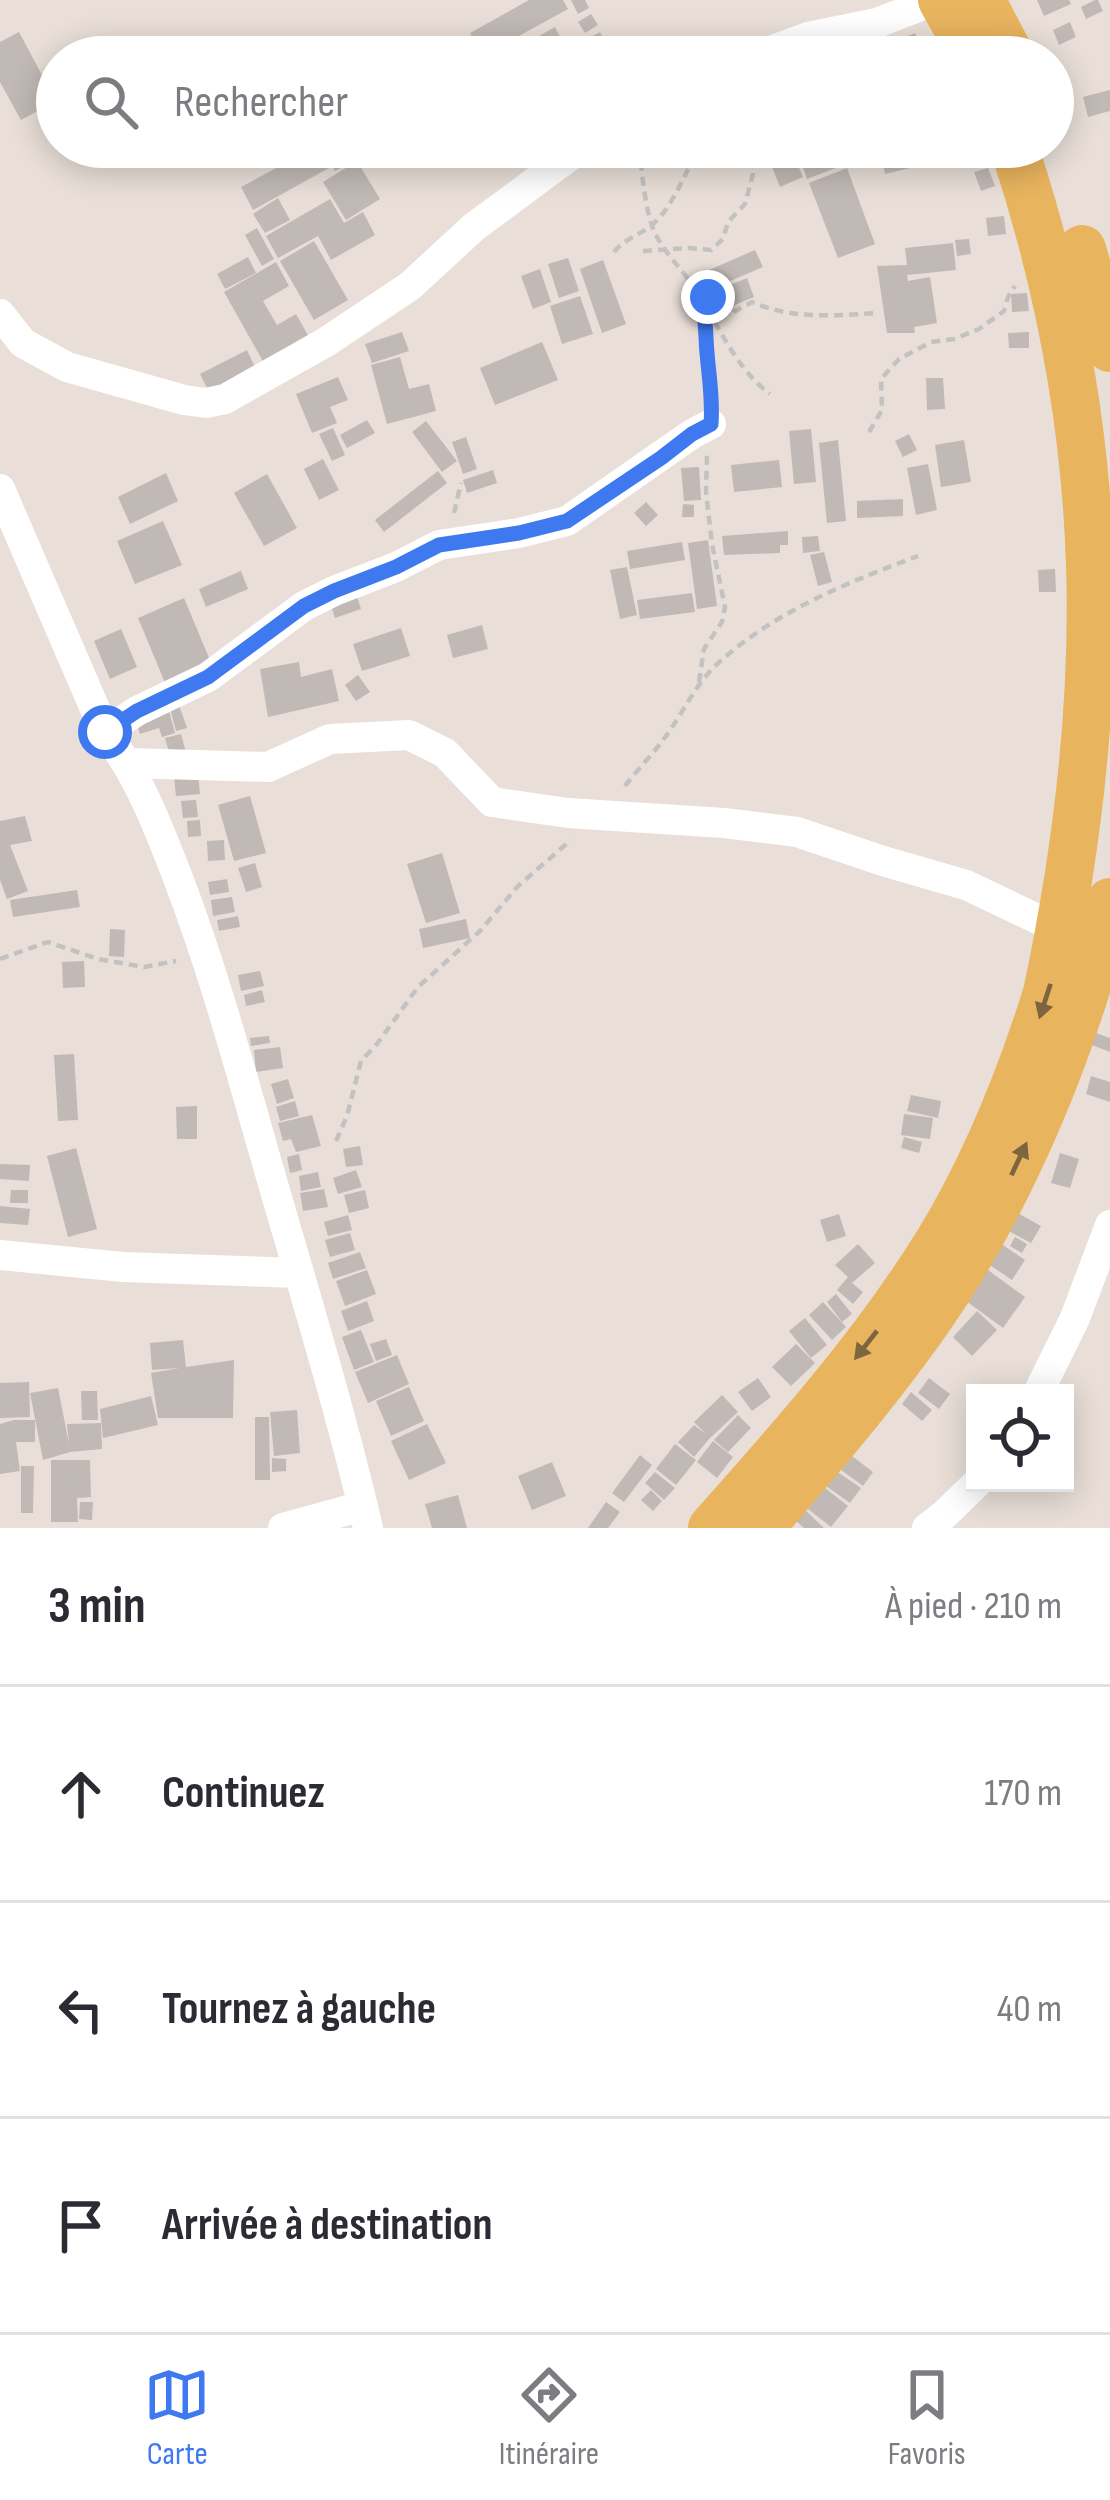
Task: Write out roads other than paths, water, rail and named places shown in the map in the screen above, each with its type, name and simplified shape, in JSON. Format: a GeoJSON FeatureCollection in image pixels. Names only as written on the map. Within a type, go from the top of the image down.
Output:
{"type":"FeatureCollection","features":[{"type":"Feature","properties":{"kind":"main road"},"geometry":{"type":"LineString","coordinates":[[939,0],[961,36]]}},
{"type":"Feature","properties":{"kind":"main road"},"geometry":{"type":"LineString","coordinates":[[981,0],[1000,36]]}},
{"type":"Feature","properties":{"kind":"main road"},"geometry":{"type":"LineString","coordinates":[[712,1528],[808,1420],[898,1304],[971,1184],[1029,1052],[1091,949],[1088,839],[1099,770],[1108,613],[1104,522],[1072,335],[1021,168]]}},
{"type":"Feature","properties":{"kind":"main road"},"geometry":{"type":"LineString","coordinates":[[1055,168],[1110,348]]}},
{"type":"Feature","properties":{"kind":"main road"},"geometry":{"type":"LineString","coordinates":[[760,1528],[840,1435],[924,1325],[992,1215],[1051,1092],[1091,949],[1110,902]]}},
{"type":"Feature","properties":{"kind":"street"},"geometry":{"type":"LineString","coordinates":[[813,36],[877,23],[939,0]]}},
{"type":"Feature","properties":{"kind":"street"},"geometry":{"type":"LineString","coordinates":[[0,314],[23,344],[68,367],[184,400],[225,399],[326,342],[410,286],[474,226],[553,168]]}},
{"type":"Feature","properties":{"kind":"street"},"geometry":{"type":"LineString","coordinates":[[105,732],[208,677],[304,606],[439,545],[567,521],[711,424]]}},
{"type":"Feature","properties":{"kind":"street"},"geometry":{"type":"LineString","coordinates":[[0,489],[105,732],[129,764],[158,826],[206,956],[365,1517],[283,1528]]}},
{"type":"Feature","properties":{"kind":"street"},"geometry":{"type":"LineString","coordinates":[[129,764],[268,767],[329,739],[409,735],[445,753],[492,802],[797,832],[966,885],[1091,949]]}},
{"type":"Feature","properties":{"kind":"street"},"geometry":{"type":"LineString","coordinates":[[1042,1384],[1075,1318],[1110,1225]]}},
{"type":"Feature","properties":{"kind":"street"},"geometry":{"type":"LineString","coordinates":[[0,1255],[123,1268],[298,1273]]}},
{"type":"Feature","properties":{"kind":"street"},"geometry":{"type":"LineString","coordinates":[[927,1528],[967,1492]]}}]}
